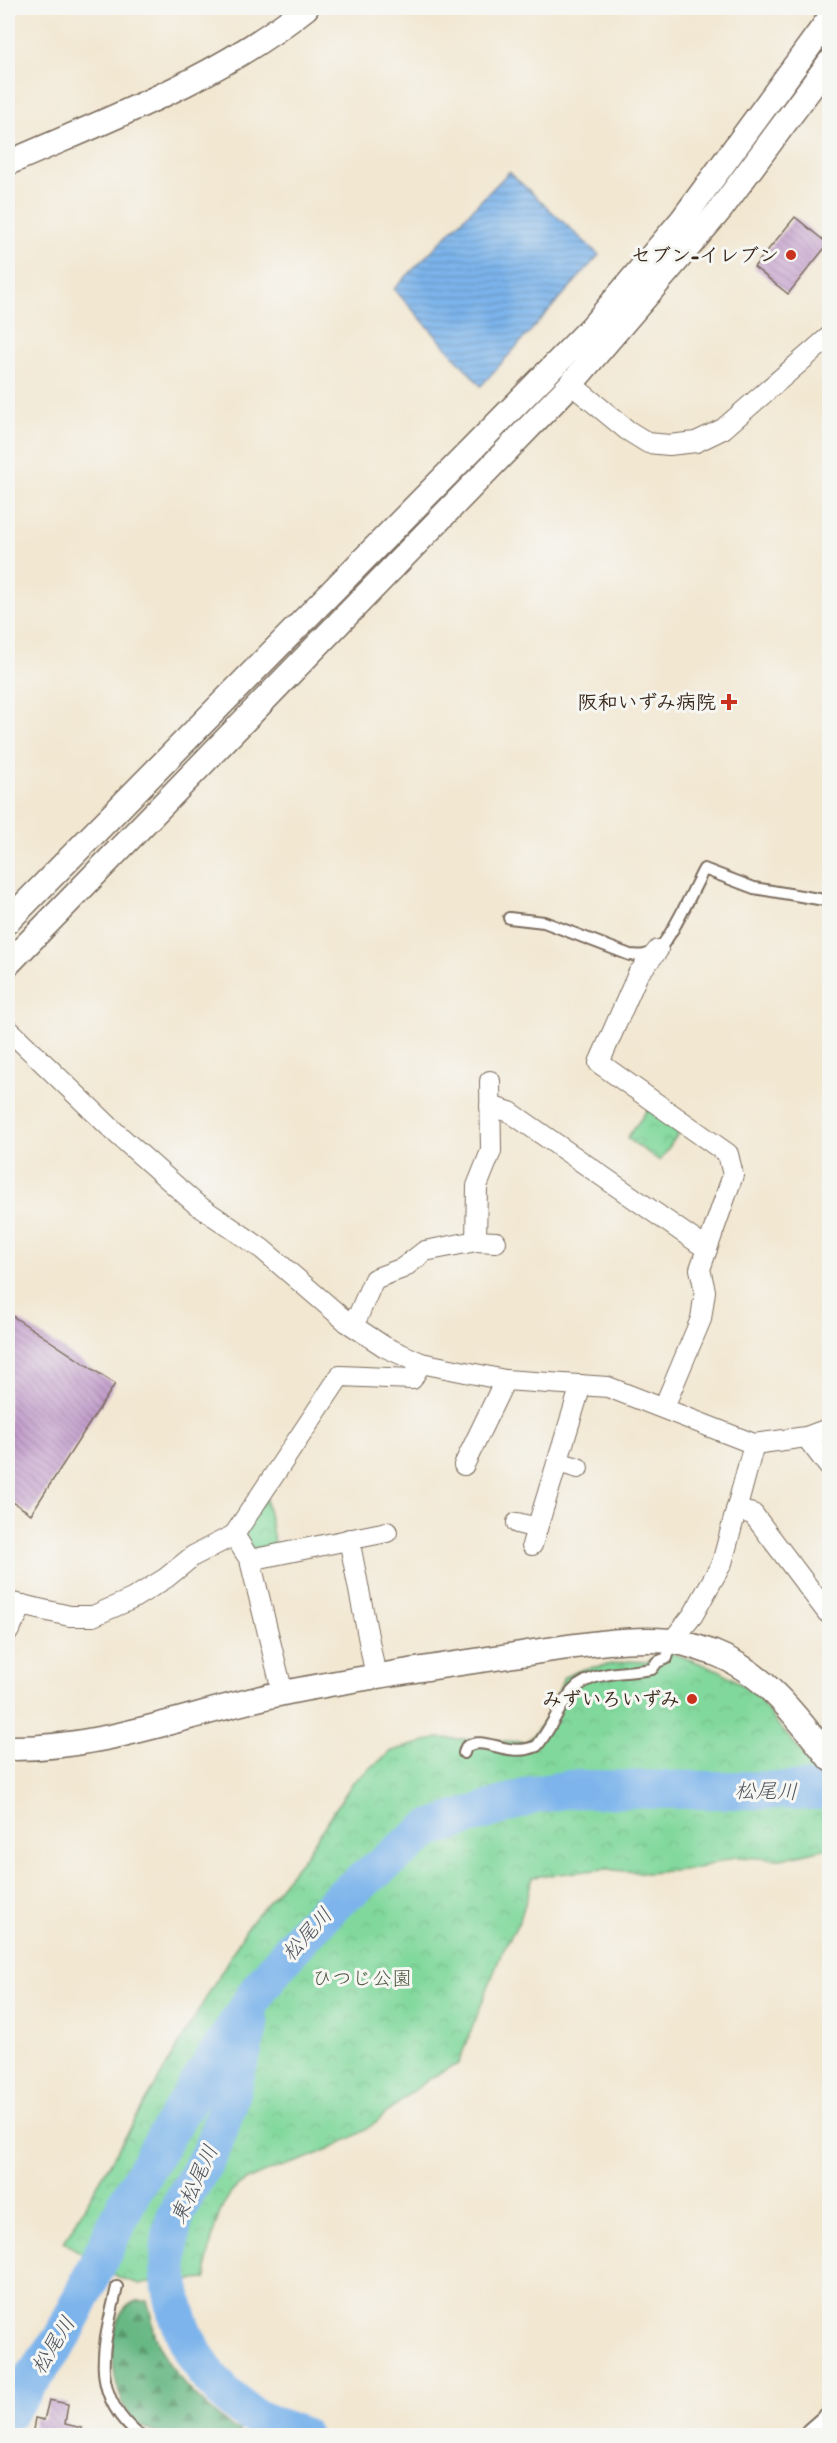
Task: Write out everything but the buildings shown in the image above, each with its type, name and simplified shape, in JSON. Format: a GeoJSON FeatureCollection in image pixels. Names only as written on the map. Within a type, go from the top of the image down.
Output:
{"type":"FeatureCollection","features":[{"type":"Feature","properties":{"kind":"main road"},"geometry":{"type":"LineString","coordinates":[[814,2436],[830,2422]]}},
{"type":"Feature","properties":{"kind":"street"},"geometry":{"type":"LineString","coordinates":[[8,163],[175,91],[238,57],[306,8]]}},
{"type":"Feature","properties":{"kind":"street"},"geometry":{"type":"LineString","coordinates":[[8,921],[592,327],[682,220],[830,18]]}},
{"type":"Feature","properties":{"kind":"street"},"geometry":{"type":"LineString","coordinates":[[8,963],[571,384],[720,210],[830,62]]}},
{"type":"Feature","properties":{"kind":"street"},"geometry":{"type":"LineString","coordinates":[[571,384],[627,430],[648,443],[669,445],[696,442],[723,429],[830,336]]}},
{"type":"Feature","properties":{"kind":"street"},"geometry":{"type":"LineString","coordinates":[[658,950],[638,974],[598,1063],[728,1154],[734,1175],[700,1269],[705,1290],[701,1319],[664,1407]]}},
{"type":"Feature","properties":{"kind":"street"},"geometry":{"type":"LineString","coordinates":[[8,1029],[196,1204],[262,1250],[347,1322],[385,1347],[421,1363],[505,1380],[608,1387],[754,1444],[806,1437],[830,1428]]}},
{"type":"Feature","properties":{"kind":"street"},"geometry":{"type":"LineString","coordinates":[[476,1241],[477,1186],[491,1151],[490,1081]]}},
{"type":"Feature","properties":{"kind":"street"},"geometry":{"type":"LineString","coordinates":[[490,1106],[510,1112],[707,1249]]}},
{"type":"Feature","properties":{"kind":"street"},"geometry":{"type":"LineString","coordinates":[[347,1322],[358,1316],[374,1279],[403,1268],[424,1243],[496,1242]]}},
{"type":"Feature","properties":{"kind":"street"},"geometry":{"type":"LineString","coordinates":[[8,1632],[15,1604],[70,1616],[93,1616],[132,1599],[166,1578],[193,1556],[234,1535],[340,1376],[412,1379],[421,1363]]}},
{"type":"Feature","properties":{"kind":"street"},"geometry":{"type":"LineString","coordinates":[[464,1465],[505,1380]]}},
{"type":"Feature","properties":{"kind":"street"},"geometry":{"type":"LineString","coordinates":[[518,1523],[535,1537],[581,1384]]}},
{"type":"Feature","properties":{"kind":"street"},"geometry":{"type":"LineString","coordinates":[[806,1437],[830,1468]]}},
{"type":"Feature","properties":{"kind":"street"},"geometry":{"type":"LineString","coordinates":[[672,1641],[710,1588],[722,1563],[754,1444]]}},
{"type":"Feature","properties":{"kind":"street"},"geometry":{"type":"LineString","coordinates":[[558,1462],[578,1468]]}},
{"type":"Feature","properties":{"kind":"street"},"geometry":{"type":"LineString","coordinates":[[736,1510],[753,1514],[827,1612],[830,1611]]}},
{"type":"Feature","properties":{"kind":"street"},"geometry":{"type":"LineString","coordinates":[[250,1560],[387,1532]]}},
{"type":"Feature","properties":{"kind":"street"},"geometry":{"type":"LineString","coordinates":[[234,1535],[250,1560],[283,1694]]}},
{"type":"Feature","properties":{"kind":"street"},"geometry":{"type":"LineString","coordinates":[[349,1539],[376,1677]]}},
{"type":"Feature","properties":{"kind":"street"},"geometry":{"type":"LineString","coordinates":[[8,1749],[45,1747],[97,1739],[283,1694],[376,1677],[553,1650],[672,1641],[716,1654],[750,1672],[787,1706],[827,1756]]}},
{"type":"Feature","properties":{"kind":"lane"},"geometry":{"type":"LineString","coordinates":[[509,918],[544,922],[630,955],[644,956],[658,950],[704,869],[754,888],[830,901]]}},
{"type":"Feature","properties":{"kind":"lane"},"geometry":{"type":"LineString","coordinates":[[464,1753],[466,1747],[480,1742],[514,1752],[537,1746],[567,1696],[580,1683],[599,1675],[652,1669],[657,1662],[667,1658],[672,1641]]}},
{"type":"Feature","properties":{"kind":"lane"},"geometry":{"type":"LineString","coordinates":[[117,2287],[108,2325],[102,2376],[111,2404],[125,2423],[140,2436]]}},
{"type":"Feature","properties":{"kind":"green space"},"geometry":{"type":"Polygon","coordinates":[[[648,1109],[680,1131],[660,1161],[627,1138],[648,1109]]]}},
{"type":"Feature","properties":{"kind":"green space"},"geometry":{"type":"Polygon","coordinates":[[[266,1498],[275,1546],[252,1549],[247,1542],[246,1529],[251,1517],[266,1498]]]}},
{"type":"Feature","properties":{"kind":"green space","name":"ひつじ公園"},"geometry":{"type":"Polygon","coordinates":[[[664,1650],[721,1671],[756,1694],[775,1721],[829,1785],[829,1848],[781,1859],[734,1857],[695,1869],[647,1873],[604,1869],[533,1877],[520,1920],[502,1952],[458,2064],[422,2084],[366,2130],[352,2138],[305,2159],[259,2174],[239,2185],[226,2200],[217,2221],[206,2279],[140,2284],[120,2278],[64,2242],[248,1926],[305,1856],[353,1782],[392,1751],[438,1738],[526,1742],[549,1712],[564,1677],[583,1669],[629,1661],[648,1662],[664,1650]]]}},
{"type":"Feature","properties":{"kind":"green space"},"geometry":{"type":"Polygon","coordinates":[[[135,2301],[147,2301],[156,2337],[169,2364],[200,2400],[234,2429],[240,2430],[239,2435],[175,2437],[163,2435],[140,2426],[130,2416],[122,2402],[117,2384],[113,2364],[113,2344],[116,2326],[123,2311],[135,2301]]]}},
{"type":"Feature","properties":{"kind":"water"},"geometry":{"type":"Polygon","coordinates":[[[509,172],[599,255],[481,386],[394,289],[509,172]]]}},
{"type":"Feature","properties":{"kind":"waterway","name":"松尾川"},"geometry":{"type":"LineString","coordinates":[[8,2412],[62,2338],[129,2198],[170,2128],[261,1986],[302,1936],[340,1898],[429,1829],[534,1795],[570,1789],[830,1791]]}},
{"type":"Feature","properties":{"kind":"waterway","name":"東松尾川"},"geometry":{"type":"LineString","coordinates":[[250,2025],[214,2143],[175,2217],[169,2255],[171,2283],[176,2310],[185,2335],[198,2359],[214,2381],[233,2401],[255,2417],[302,2436]]}},
{"type":"Feature","properties":{"kind":"place","name":"セブン-イレブン"},"geometry":{"type":"Point","coordinates":[791,255]}},
{"type":"Feature","properties":{"kind":"place","name":"阪和いずみ病院"},"geometry":{"type":"Point","coordinates":[729,702]}},
{"type":"Feature","properties":{"kind":"place","name":"みずいろいずみ"},"geometry":{"type":"Point","coordinates":[692,1699]}}]}
